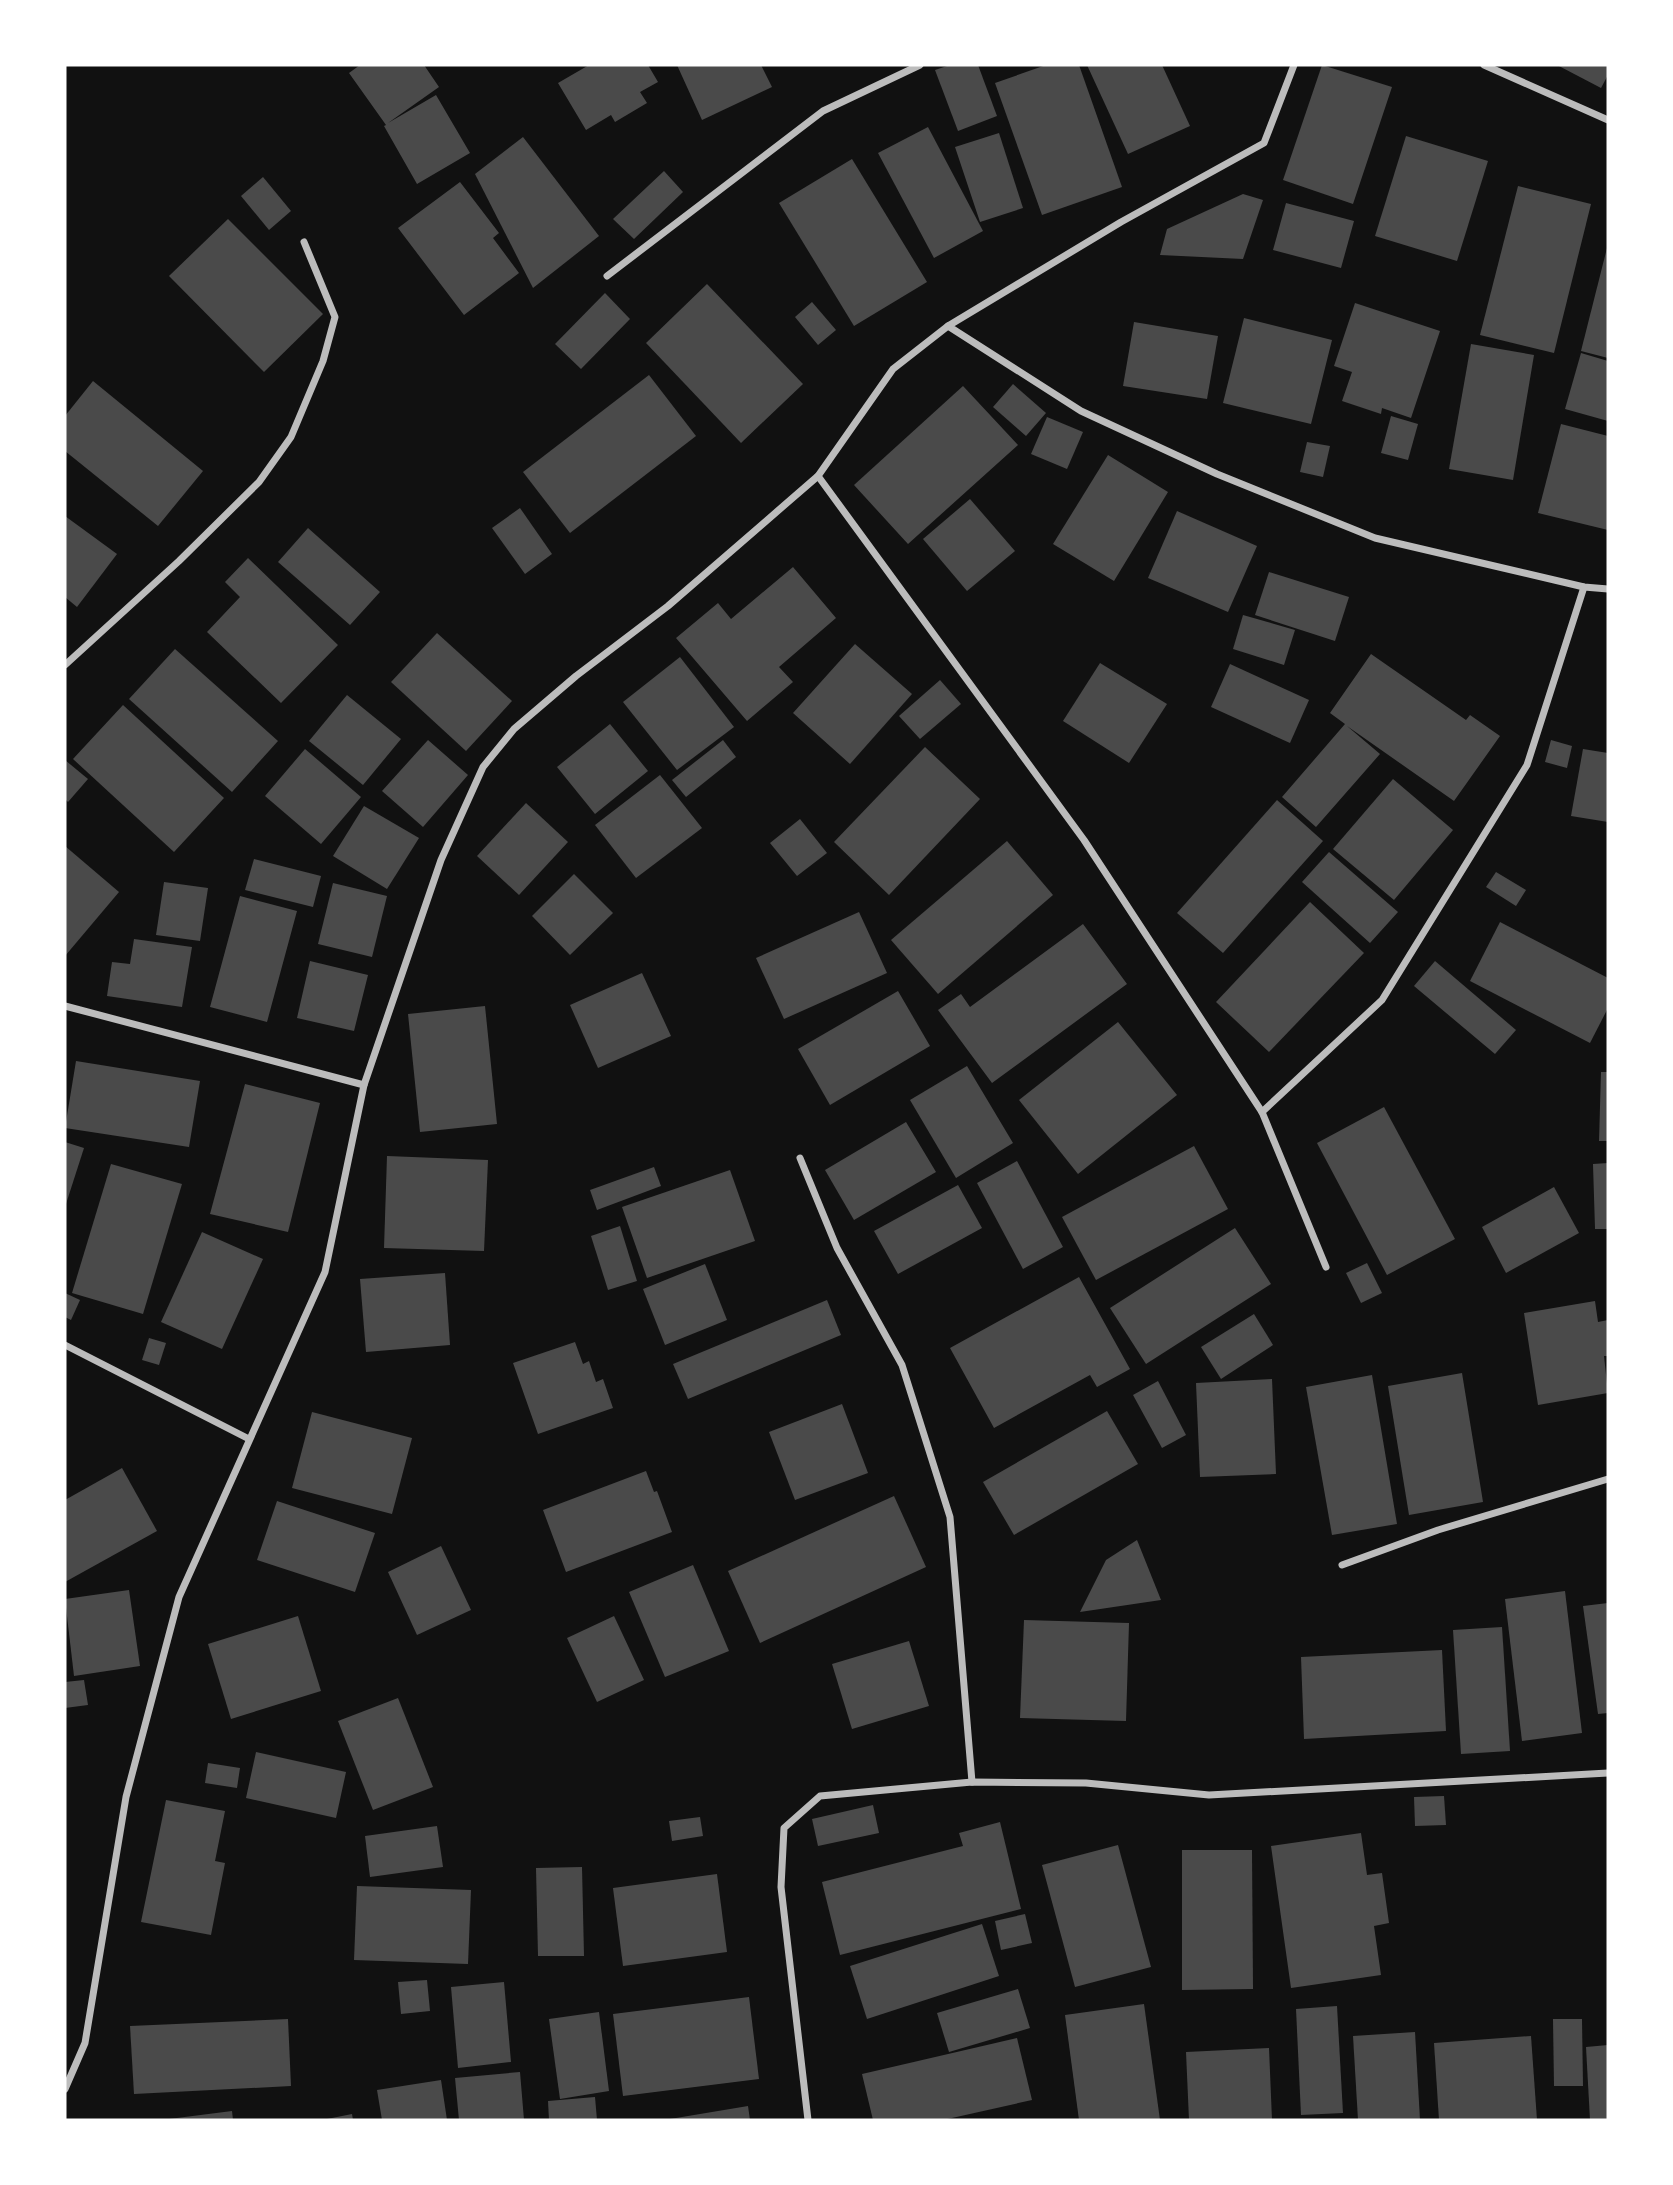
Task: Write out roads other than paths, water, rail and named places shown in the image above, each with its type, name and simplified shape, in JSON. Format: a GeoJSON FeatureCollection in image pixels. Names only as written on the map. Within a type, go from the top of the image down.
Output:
{"type":"FeatureCollection","features":[{"type":"Feature","properties":{"kind":"street"},"geometry":{"type":"LineString","coordinates":[[607,276],[823,111],[920,65]]}},
{"type":"Feature","properties":{"kind":"street"},"geometry":{"type":"LineString","coordinates":[[65,2088],[85,2043],[126,1797],[178,1597],[325,1272],[364,1085],[441,860],[483,768],[514,729],[576,676],[668,606],[818,476],[893,369],[948,326],[1121,222],[1264,143],[1294,65]]}},
{"type":"Feature","properties":{"kind":"street"},"geometry":{"type":"LineString","coordinates":[[1484,65],[1608,120]]}},
{"type":"Feature","properties":{"kind":"street"},"geometry":{"type":"LineString","coordinates":[[65,665],[179,561],[259,482],[291,437],[323,361],[335,317],[304,242]]}},
{"type":"Feature","properties":{"kind":"street"},"geometry":{"type":"LineString","coordinates":[[948,326],[1081,411],[1217,474],[1375,538],[1584,587],[1608,589]]}},
{"type":"Feature","properties":{"kind":"street"},"geometry":{"type":"LineString","coordinates":[[818,476],[1084,840],[1262,1112],[1326,1267]]}},
{"type":"Feature","properties":{"kind":"street"},"geometry":{"type":"LineString","coordinates":[[1262,1112],[1382,1000],[1520,777],[1527,765],[1584,587]]}},
{"type":"Feature","properties":{"kind":"street"},"geometry":{"type":"LineString","coordinates":[[65,1006],[364,1085]]}},
{"type":"Feature","properties":{"kind":"street"},"geometry":{"type":"LineString","coordinates":[[800,1158],[837,1248],[901,1365],[950,1517],[972,1782]]}},
{"type":"Feature","properties":{"kind":"street"},"geometry":{"type":"LineString","coordinates":[[65,1345],[248,1439]]}},
{"type":"Feature","properties":{"kind":"street"},"geometry":{"type":"LineString","coordinates":[[1342,1564],[1438,1530],[1608,1479]]}},
{"type":"Feature","properties":{"kind":"street"},"geometry":{"type":"LineString","coordinates":[[808,2120],[781,1887],[785,1829],[820,1796],[972,1782],[1086,1783],[1209,1795],[1608,1773]]}}]}
